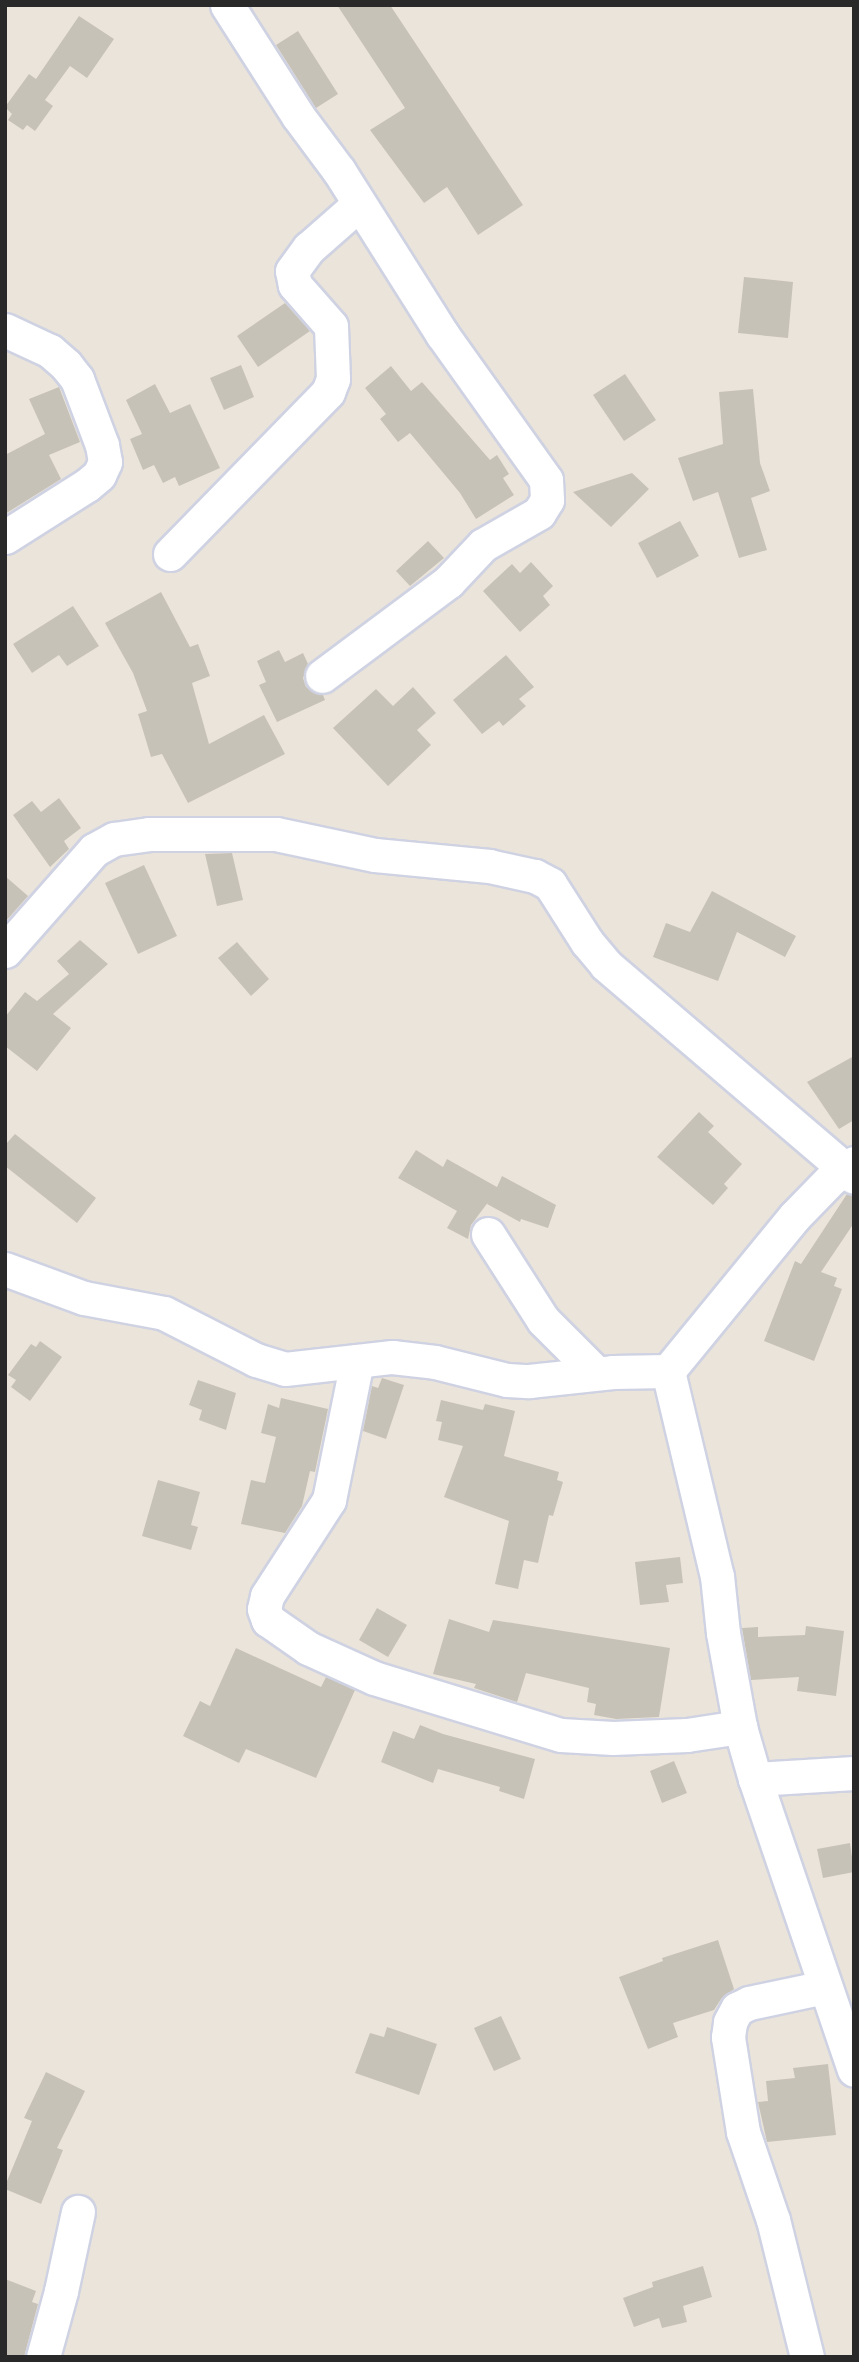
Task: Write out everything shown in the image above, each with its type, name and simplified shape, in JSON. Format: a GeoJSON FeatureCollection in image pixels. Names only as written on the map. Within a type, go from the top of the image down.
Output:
{"type":"FeatureCollection","features":[{"type":"Feature","properties":{"kind":"street"},"geometry":{"type":"LineString","coordinates":[[227,5],[494,409],[539,467],[546,480],[548,494],[545,507],[539,513],[483,545],[448,582],[322,676]]}},
{"type":"Feature","properties":{"kind":"street"},"geometry":{"type":"LineString","coordinates":[[170,554],[328,392],[333,379],[331,326],[295,285],[292,271],[309,248],[358,205]]}},
{"type":"Feature","properties":{"kind":"street"},"geometry":{"type":"LineString","coordinates":[[5,330],[50,352],[66,365],[77,379],[102,445],[104,462],[99,475],[87,485],[5,537]]}},
{"type":"Feature","properties":{"kind":"street"},"geometry":{"type":"LineString","coordinates":[[5,951],[94,850],[114,839],[149,834],[276,834],[375,855],[489,866],[536,876],[550,884],[587,942],[606,965],[850,1170],[796,1216],[668,1371],[596,1373],[529,1381],[485,1375],[435,1362],[392,1357],[298,1369],[275,1367],[164,1313],[84,1298],[5,1269]]}},
{"type":"Feature","properties":{"kind":"street"},"geometry":{"type":"LineString","coordinates":[[488,1234],[543,1320],[596,1373]]}},
{"type":"Feature","properties":{"kind":"street"},"geometry":{"type":"LineString","coordinates":[[357,1361],[329,1500],[267,1597],[264,1609],[268,1620],[308,1647],[374,1678],[561,1735],[613,1738],[687,1735],[740,1727]]}},
{"type":"Feature","properties":{"kind":"street"},"geometry":{"type":"LineString","coordinates":[[668,1371],[717,1576],[723,1633],[740,1727],[754,1779],[854,2070]]}},
{"type":"Feature","properties":{"kind":"street"},"geometry":{"type":"LineString","coordinates":[[754,1779],[854,1773]]}},
{"type":"Feature","properties":{"kind":"street"},"geometry":{"type":"LineString","coordinates":[[807,2357],[773,2220],[743,2132],[728,2037],[733,2015],[748,2003],[825,1987]]}},
{"type":"Feature","properties":{"kind":"street"},"geometry":{"type":"LineString","coordinates":[[43,2357],[78,2212]]}},
{"type":"Feature","properties":{"kind":"building"},"geometry":{"type":"Polygon","coordinates":[[[337,5],[390,5],[523,205],[478,235],[447,187],[424,203],[370,130],[405,108],[337,5]]]}},
{"type":"Feature","properties":{"kind":"building"},"geometry":{"type":"Polygon","coordinates":[[[79,16],[114,39],[87,78],[70,66],[45,100],[53,106],[35,131],[27,125],[23,130],[8,120],[12,114],[5,107],[29,74],[36,79],[79,16]]]}},
{"type":"Feature","properties":{"kind":"building"},"geometry":{"type":"Polygon","coordinates":[[[298,31],[338,94],[316,108],[276,45],[298,31]]]}},
{"type":"Feature","properties":{"kind":"building"},"geometry":{"type":"Polygon","coordinates":[[[744,277],[793,282],[788,338],[738,333],[744,277]]]}},
{"type":"Feature","properties":{"kind":"building"},"geometry":{"type":"Polygon","coordinates":[[[285,303],[310,331],[258,367],[237,336],[285,303]]]}},
{"type":"Feature","properties":{"kind":"building"},"geometry":{"type":"Polygon","coordinates":[[[241,365],[254,397],[224,410],[210,378],[241,365]]]}},
{"type":"Feature","properties":{"kind":"building"},"geometry":{"type":"Polygon","coordinates":[[[391,366],[411,391],[422,382],[490,460],[497,455],[509,474],[503,478],[514,495],[476,519],[460,493],[410,433],[398,442],[380,419],[386,414],[365,388],[391,366]]]}},
{"type":"Feature","properties":{"kind":"building"},"geometry":{"type":"Polygon","coordinates":[[[625,374],[656,420],[624,441],[593,395],[625,374]]]}},
{"type":"Feature","properties":{"kind":"building"},"geometry":{"type":"Polygon","coordinates":[[[155,384],[170,413],[190,404],[220,468],[179,486],[175,477],[163,483],[154,465],[143,470],[130,439],[142,434],[126,400],[155,384]]]}},
{"type":"Feature","properties":{"kind":"building"},"geometry":{"type":"Polygon","coordinates":[[[59,387],[80,442],[49,455],[61,479],[5,514],[5,455],[45,434],[29,399],[59,387]]]}},
{"type":"Feature","properties":{"kind":"building"},"geometry":{"type":"Polygon","coordinates":[[[753,389],[760,463],[770,491],[751,498],[767,550],[739,558],[718,492],[693,501],[678,458],[723,444],[719,392],[753,389]]]}},
{"type":"Feature","properties":{"kind":"building"},"geometry":{"type":"Polygon","coordinates":[[[632,473],[649,489],[611,527],[573,492],[632,473]]]}},
{"type":"Feature","properties":{"kind":"building"},"geometry":{"type":"Polygon","coordinates":[[[680,521],[699,556],[657,578],[638,543],[680,521]]]}},
{"type":"Feature","properties":{"kind":"building"},"geometry":{"type":"Polygon","coordinates":[[[428,541],[444,558],[410,586],[396,571],[428,541]]]}},
{"type":"Feature","properties":{"kind":"building"},"geometry":{"type":"Polygon","coordinates":[[[531,562],[553,586],[543,596],[550,605],[520,632],[483,591],[512,564],[520,573],[531,562]]]}},
{"type":"Feature","properties":{"kind":"building"},"geometry":{"type":"Polygon","coordinates":[[[161,592],[190,647],[198,644],[210,676],[192,683],[209,744],[264,715],[285,754],[188,803],[162,754],[151,757],[138,714],[147,711],[133,673],[105,623],[161,592]]]}},
{"type":"Feature","properties":{"kind":"building"},"geometry":{"type":"Polygon","coordinates":[[[73,606],[99,646],[67,666],[59,655],[32,673],[13,644],[73,606]]]}},
{"type":"Feature","properties":{"kind":"building"},"geometry":{"type":"Polygon","coordinates":[[[279,650],[285,662],[303,653],[308,664],[303,678],[306,687],[323,695],[325,700],[277,722],[259,685],[266,682],[257,661],[279,650]]]}},
{"type":"Feature","properties":{"kind":"building"},"geometry":{"type":"Polygon","coordinates":[[[506,655],[534,687],[519,699],[526,706],[503,726],[499,721],[482,734],[453,700],[506,655]]]}},
{"type":"Feature","properties":{"kind":"building"},"geometry":{"type":"Polygon","coordinates":[[[413,687],[436,713],[417,730],[431,745],[388,786],[333,728],[376,689],[393,706],[413,687]]]}},
{"type":"Feature","properties":{"kind":"building"},"geometry":{"type":"Polygon","coordinates":[[[59,798],[81,828],[64,841],[69,849],[50,867],[13,815],[32,801],[41,812],[59,798]]]}},
{"type":"Feature","properties":{"kind":"building"},"geometry":{"type":"Polygon","coordinates":[[[232,853],[243,900],[217,906],[205,854],[232,853]]]}},
{"type":"Feature","properties":{"kind":"building"},"geometry":{"type":"Polygon","coordinates":[[[144,865],[177,936],[138,954],[105,883],[144,865]]]}},
{"type":"Feature","properties":{"kind":"building"},"geometry":{"type":"Polygon","coordinates":[[[5,876],[28,896],[5,922],[5,876]]]}},
{"type":"Feature","properties":{"kind":"building"},"geometry":{"type":"Polygon","coordinates":[[[712,891],[796,936],[785,957],[737,932],[718,981],[653,957],[666,923],[690,932],[712,891]]]}},
{"type":"Feature","properties":{"kind":"building"},"geometry":{"type":"Polygon","coordinates":[[[80,940],[108,964],[53,1014],[71,1028],[37,1071],[5,1046],[5,1017],[25,992],[37,1001],[69,974],[57,961],[80,940]]]}},
{"type":"Feature","properties":{"kind":"building"},"geometry":{"type":"Polygon","coordinates":[[[237,942],[269,979],[251,996],[218,958],[237,942]]]}},
{"type":"Feature","properties":{"kind":"building"},"geometry":{"type":"Polygon","coordinates":[[[854,1056],[854,1120],[839,1129],[807,1082],[854,1056]]]}},
{"type":"Feature","properties":{"kind":"building"},"geometry":{"type":"Polygon","coordinates":[[[699,1112],[714,1126],[708,1132],[742,1164],[724,1184],[728,1188],[713,1205],[657,1157],[699,1112]]]}},
{"type":"Feature","properties":{"kind":"building"},"geometry":{"type":"Polygon","coordinates":[[[15,1134],[96,1198],[77,1223],[5,1166],[5,1145],[15,1134]]]}},
{"type":"Feature","properties":{"kind":"building"},"geometry":{"type":"Polygon","coordinates":[[[416,1150],[443,1167],[447,1159],[497,1187],[502,1176],[556,1205],[548,1228],[521,1219],[520,1222],[487,1204],[489,1201],[471,1225],[468,1239],[447,1228],[457,1211],[398,1178],[416,1150]]]}},
{"type":"Feature","properties":{"kind":"building"},"geometry":{"type":"Polygon","coordinates":[[[847,1194],[854,1196],[854,1223],[821,1272],[837,1278],[834,1286],[842,1289],[814,1361],[764,1341],[795,1261],[801,1264],[847,1194]]]}},
{"type":"Feature","properties":{"kind":"building"},"geometry":{"type":"Polygon","coordinates":[[[40,1341],[62,1357],[30,1401],[11,1387],[16,1380],[8,1375],[31,1344],[36,1347],[40,1341]]]}},
{"type":"Feature","properties":{"kind":"building"},"geometry":{"type":"Polygon","coordinates":[[[382,1378],[404,1385],[386,1439],[363,1431],[372,1386],[378,1388],[382,1378]]]}},
{"type":"Feature","properties":{"kind":"building"},"geometry":{"type":"Polygon","coordinates":[[[198,1380],[236,1393],[226,1430],[199,1420],[202,1410],[189,1405],[198,1380]]]}},
{"type":"Feature","properties":{"kind":"building"},"geometry":{"type":"Polygon","coordinates":[[[281,1398],[328,1409],[315,1472],[310,1471],[302,1506],[285,1533],[241,1524],[251,1480],[265,1483],[276,1437],[261,1433],[268,1404],[279,1408],[281,1398]]]}},
{"type":"Feature","properties":{"kind":"building"},"geometry":{"type":"Polygon","coordinates":[[[441,1400],[483,1410],[485,1404],[515,1411],[504,1456],[559,1472],[557,1480],[563,1482],[553,1516],[549,1515],[538,1563],[524,1560],[518,1589],[495,1584],[509,1521],[444,1497],[463,1446],[438,1440],[442,1422],[436,1421],[441,1400]]]}},
{"type":"Feature","properties":{"kind":"building"},"geometry":{"type":"Polygon","coordinates":[[[158,1480],[200,1492],[191,1525],[198,1527],[191,1550],[142,1536],[158,1480]]]}},
{"type":"Feature","properties":{"kind":"building"},"geometry":{"type":"Polygon","coordinates":[[[680,1557],[683,1583],[666,1585],[669,1602],[640,1605],[635,1562],[680,1557]]]}},
{"type":"Feature","properties":{"kind":"building"},"geometry":{"type":"Polygon","coordinates":[[[377,1608],[407,1625],[388,1657],[359,1640],[377,1608]]]}},
{"type":"Feature","properties":{"kind":"building"},"geometry":{"type":"Polygon","coordinates":[[[449,1619],[489,1632],[493,1620],[670,1648],[659,1717],[616,1719],[594,1715],[596,1704],[587,1702],[589,1688],[526,1673],[517,1702],[474,1688],[476,1684],[433,1674],[449,1619]]]}},
{"type":"Feature","properties":{"kind":"building"},"geometry":{"type":"Polygon","coordinates":[[[806,1626],[844,1631],[836,1696],[797,1691],[799,1677],[751,1680],[742,1628],[758,1627],[758,1637],[805,1635],[806,1626]]]}},
{"type":"Feature","properties":{"kind":"building"},"geometry":{"type":"Polygon","coordinates":[[[236,1648],[321,1687],[326,1677],[355,1690],[316,1778],[246,1749],[239,1763],[183,1736],[200,1701],[210,1706],[236,1648]]]}},
{"type":"Feature","properties":{"kind":"building"},"geometry":{"type":"Polygon","coordinates":[[[420,1725],[443,1734],[535,1759],[524,1799],[499,1791],[500,1787],[438,1769],[433,1783],[381,1762],[393,1731],[414,1739],[420,1725]]]}},
{"type":"Feature","properties":{"kind":"building"},"geometry":{"type":"Polygon","coordinates":[[[674,1761],[687,1793],[662,1803],[650,1771],[674,1761]]]}},
{"type":"Feature","properties":{"kind":"building"},"geometry":{"type":"Polygon","coordinates":[[[850,1843],[854,1872],[823,1878],[817,1849],[850,1843]]]}},
{"type":"Feature","properties":{"kind":"building"},"geometry":{"type":"Polygon","coordinates":[[[718,1940],[734,1989],[721,1999],[714,2010],[673,2023],[678,2037],[648,2049],[619,1977],[663,1961],[662,1958],[718,1940]]]}},
{"type":"Feature","properties":{"kind":"building"},"geometry":{"type":"Polygon","coordinates":[[[501,2016],[521,2059],[494,2071],[474,2028],[501,2016]]]}},
{"type":"Feature","properties":{"kind":"building"},"geometry":{"type":"Polygon","coordinates":[[[387,2027],[437,2044],[419,2095],[355,2073],[370,2033],[384,2037],[387,2027]]]}},
{"type":"Feature","properties":{"kind":"building"},"geometry":{"type":"Polygon","coordinates":[[[828,2064],[836,2135],[767,2142],[758,2102],[768,2101],[766,2081],[795,2078],[793,2068],[828,2064]]]}},
{"type":"Feature","properties":{"kind":"building"},"geometry":{"type":"Polygon","coordinates":[[[46,2072],[85,2091],[57,2148],[63,2150],[41,2204],[5,2189],[5,2186],[32,2121],[24,2118],[46,2072]]]}},
{"type":"Feature","properties":{"kind":"building"},"geometry":{"type":"Polygon","coordinates":[[[703,2266],[712,2297],[683,2306],[687,2322],[662,2328],[659,2318],[634,2327],[623,2298],[653,2287],[652,2282],[703,2266]]]}},
{"type":"Feature","properties":{"kind":"building"},"geometry":{"type":"Polygon","coordinates":[[[5,2279],[36,2291],[32,2302],[38,2304],[24,2357],[5,2357],[5,2279]]]}}]}
